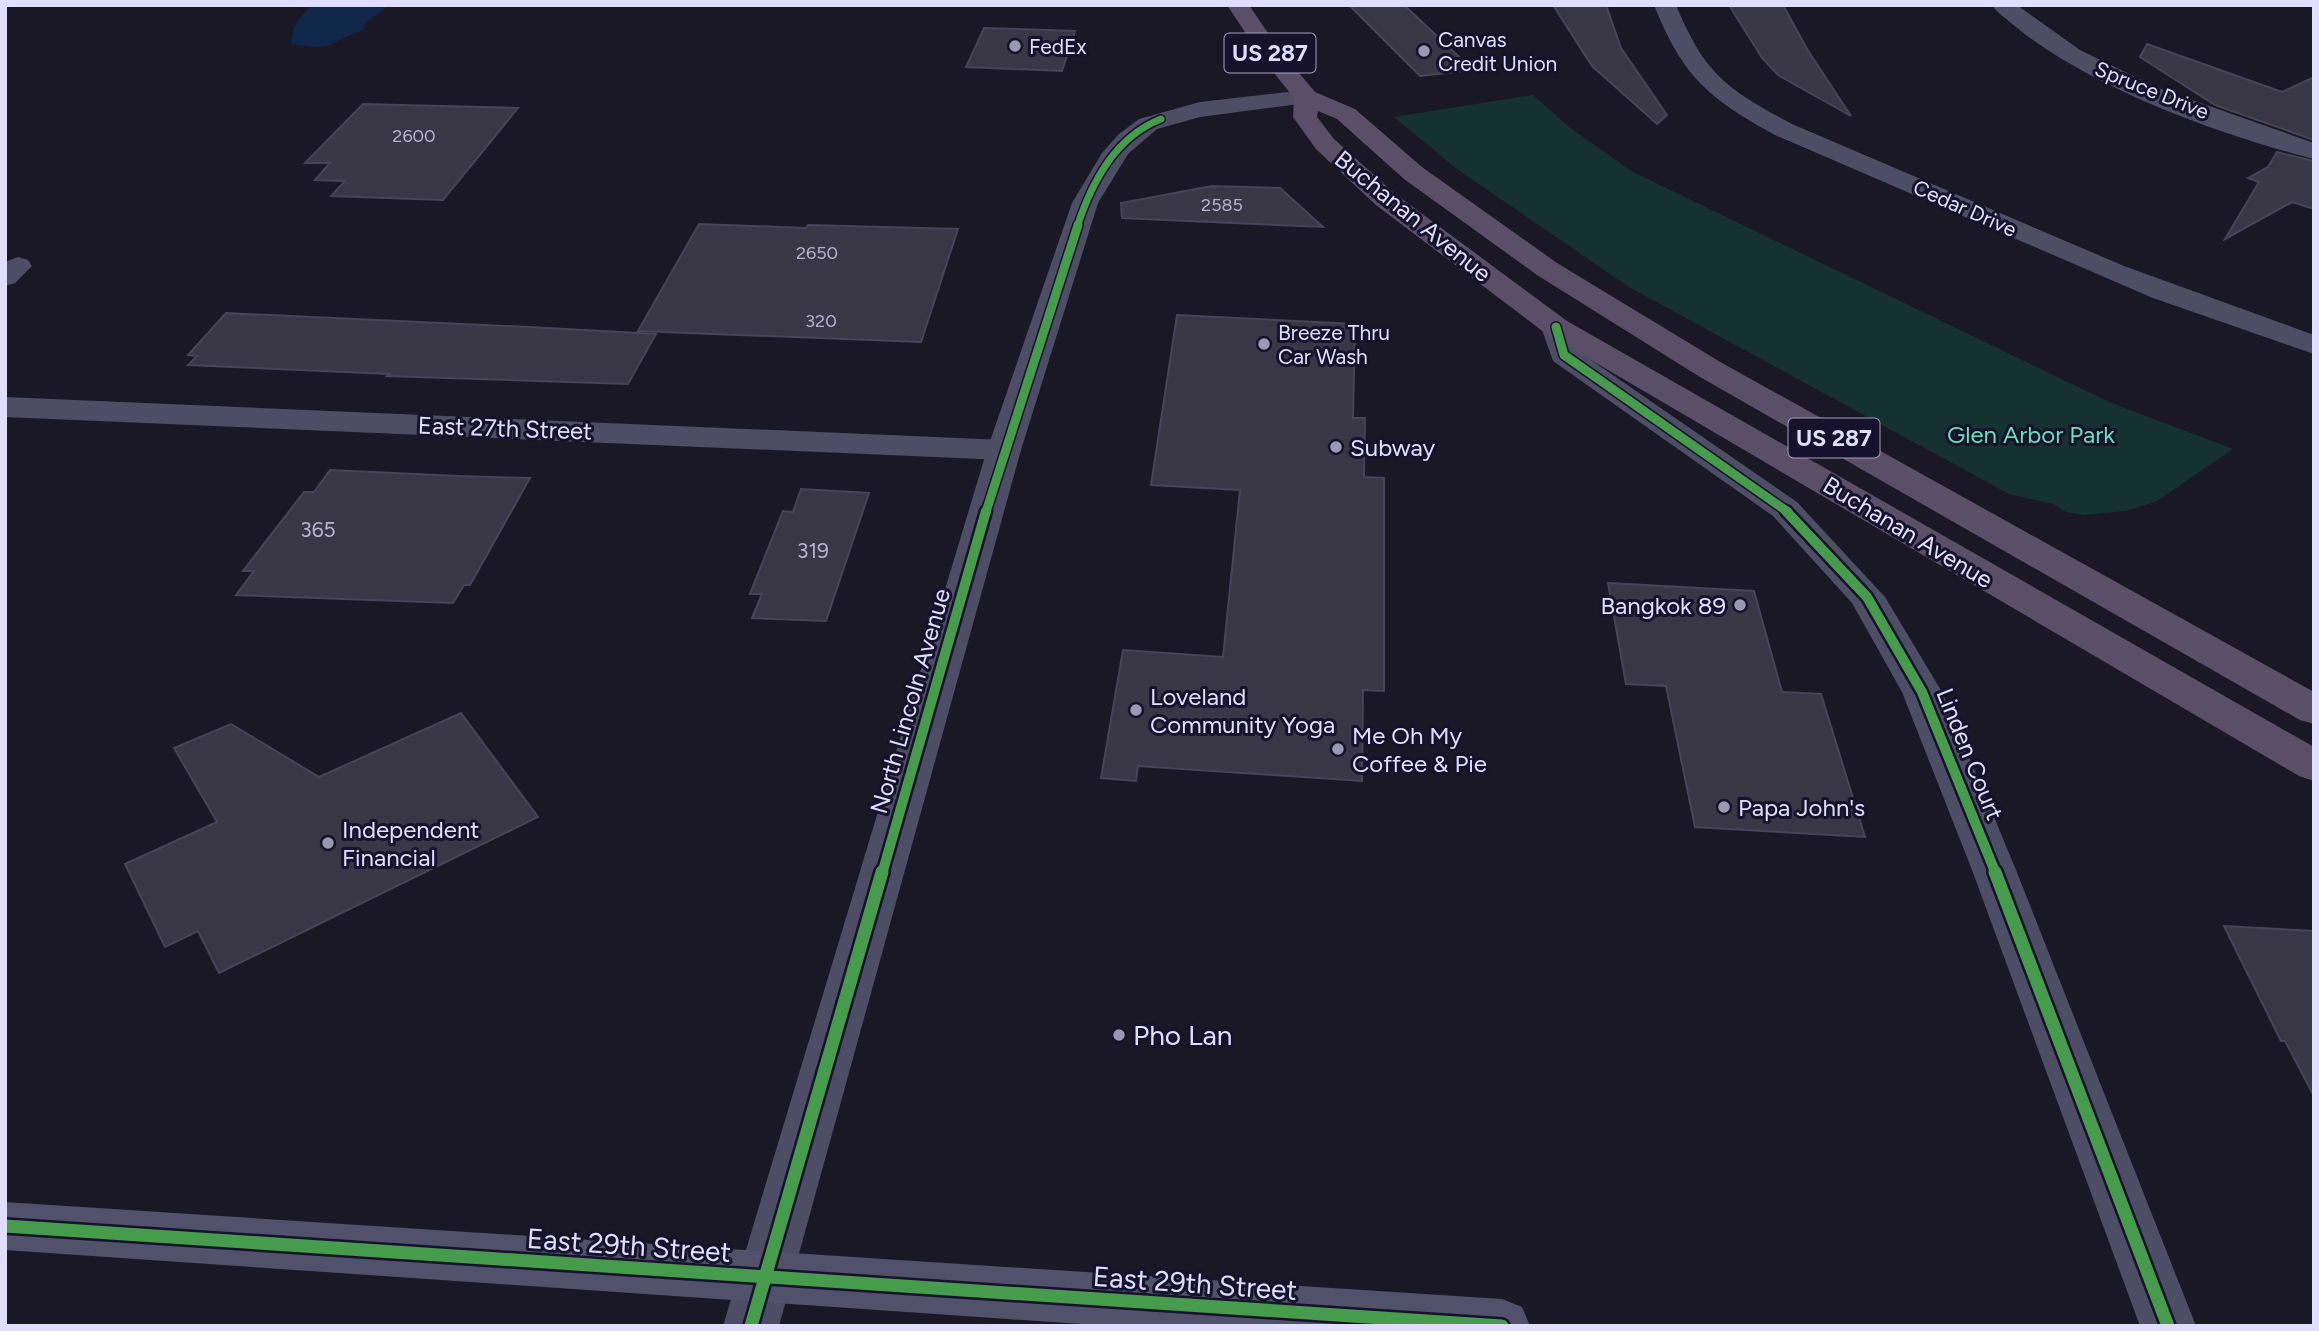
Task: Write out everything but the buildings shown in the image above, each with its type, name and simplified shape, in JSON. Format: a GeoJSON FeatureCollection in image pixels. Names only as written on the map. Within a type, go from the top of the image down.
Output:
{"type":"FeatureCollection","features":[{"type":"Feature","properties":{"kind":"highway","name":"US 287"},"geometry":{"type":"LineString","coordinates":[[1238,5],[1270,53],[1306,97]]}},
{"type":"Feature","properties":{"kind":"highway","name":"Buchanan Avenue"},"geometry":{"type":"LineString","coordinates":[[2314,710],[1628,320],[1494,233],[1413,173],[1346,114],[1306,97],[1305,117],[1354,173],[1434,239],[1556,327],[2314,766]]}},
{"type":"Feature","properties":{"kind":"main road","name":"East 29th Street"},"geometry":{"type":"LineString","coordinates":[[5,1226],[758,1301],[1502,1326]]}},
{"type":"Feature","properties":{"kind":"street","name":"Cedar Drive"},"geometry":{"type":"LineString","coordinates":[[1665,5],[1686,54],[1696,69],[1738,102],[1795,134],[2063,251],[2236,321],[2314,345]]}},
{"type":"Feature","properties":{"kind":"street","name":"Spruce Drive"},"geometry":{"type":"LineString","coordinates":[[2003,5],[2045,41],[2121,80],[2314,151]]}},
{"type":"Feature","properties":{"kind":"street","name":"North Lincoln Avenue"},"geometry":{"type":"LineString","coordinates":[[758,1301],[1004,450],[1086,203],[1101,172],[1129,138],[1147,124],[1171,116],[1306,97]]}},
{"type":"Feature","properties":{"kind":"street","name":"Linden Court"},"geometry":{"type":"LineString","coordinates":[[1556,327],[1564,355],[1785,509],[1867,597],[1922,692],[1994,870],[2168,1326]]}},
{"type":"Feature","properties":{"kind":"street","name":"East 27th Street"},"geometry":{"type":"LineString","coordinates":[[5,407],[1004,450]]}},
{"type":"Feature","properties":{"kind":"green space","name":"Glen Arbor Park"},"geometry":{"type":"Polygon","coordinates":[[[1533,95],[1570,128],[1633,172],[2109,402],[2233,449],[2157,501],[2126,511],[2084,515],[2066,512],[2053,504],[2009,494],[1629,287],[1457,169],[1394,117],[1533,95]]]}},
{"type":"Feature","properties":{"kind":"water"},"geometry":{"type":"Polygon","coordinates":[[[310,5],[390,5],[365,23],[364,30],[328,46],[291,44],[294,27],[310,5]]]}},
{"type":"Feature","properties":{"kind":"cycle path"},"geometry":{"type":"LineString","coordinates":[[751,1326],[1004,450],[1085,203],[1115,153],[1136,132],[1161,119]]}},
{"type":"Feature","properties":{"kind":"cycle path"},"geometry":{"type":"LineString","coordinates":[[1556,327],[1564,355],[1785,509],[1867,597],[1922,692],[1994,870],[2168,1326]]}},
{"type":"Feature","properties":{"kind":"cycle path"},"geometry":{"type":"LineString","coordinates":[[5,1226],[1502,1326]]}},
{"type":"Feature","properties":{"kind":"place","name":"FedEx"},"geometry":{"type":"Point","coordinates":[1015,46]}},
{"type":"Feature","properties":{"kind":"place","name":"Canvas Credit Union"},"geometry":{"type":"Point","coordinates":[1424,51]}},
{"type":"Feature","properties":{"kind":"place","name":"Breeze Thru Car Wash"},"geometry":{"type":"Point","coordinates":[1264,344]}},
{"type":"Feature","properties":{"kind":"place","name":"Subway"},"geometry":{"type":"Point","coordinates":[1336,447]}},
{"type":"Feature","properties":{"kind":"place","name":"Bangkok 89"},"geometry":{"type":"Point","coordinates":[1740,605]}},
{"type":"Feature","properties":{"kind":"place","name":"Loveland Community Yoga"},"geometry":{"type":"Point","coordinates":[1136,710]}},
{"type":"Feature","properties":{"kind":"place","name":"Me Oh My Coffee & Pie"},"geometry":{"type":"Point","coordinates":[1338,749]}},
{"type":"Feature","properties":{"kind":"place","name":"Papa John's"},"geometry":{"type":"Point","coordinates":[1724,807]}},
{"type":"Feature","properties":{"kind":"place","name":"Independent Financial"},"geometry":{"type":"Point","coordinates":[328,843]}},
{"type":"Feature","properties":{"kind":"place","name":"Pho Lan"},"geometry":{"type":"Point","coordinates":[1119,1035]}}]}
